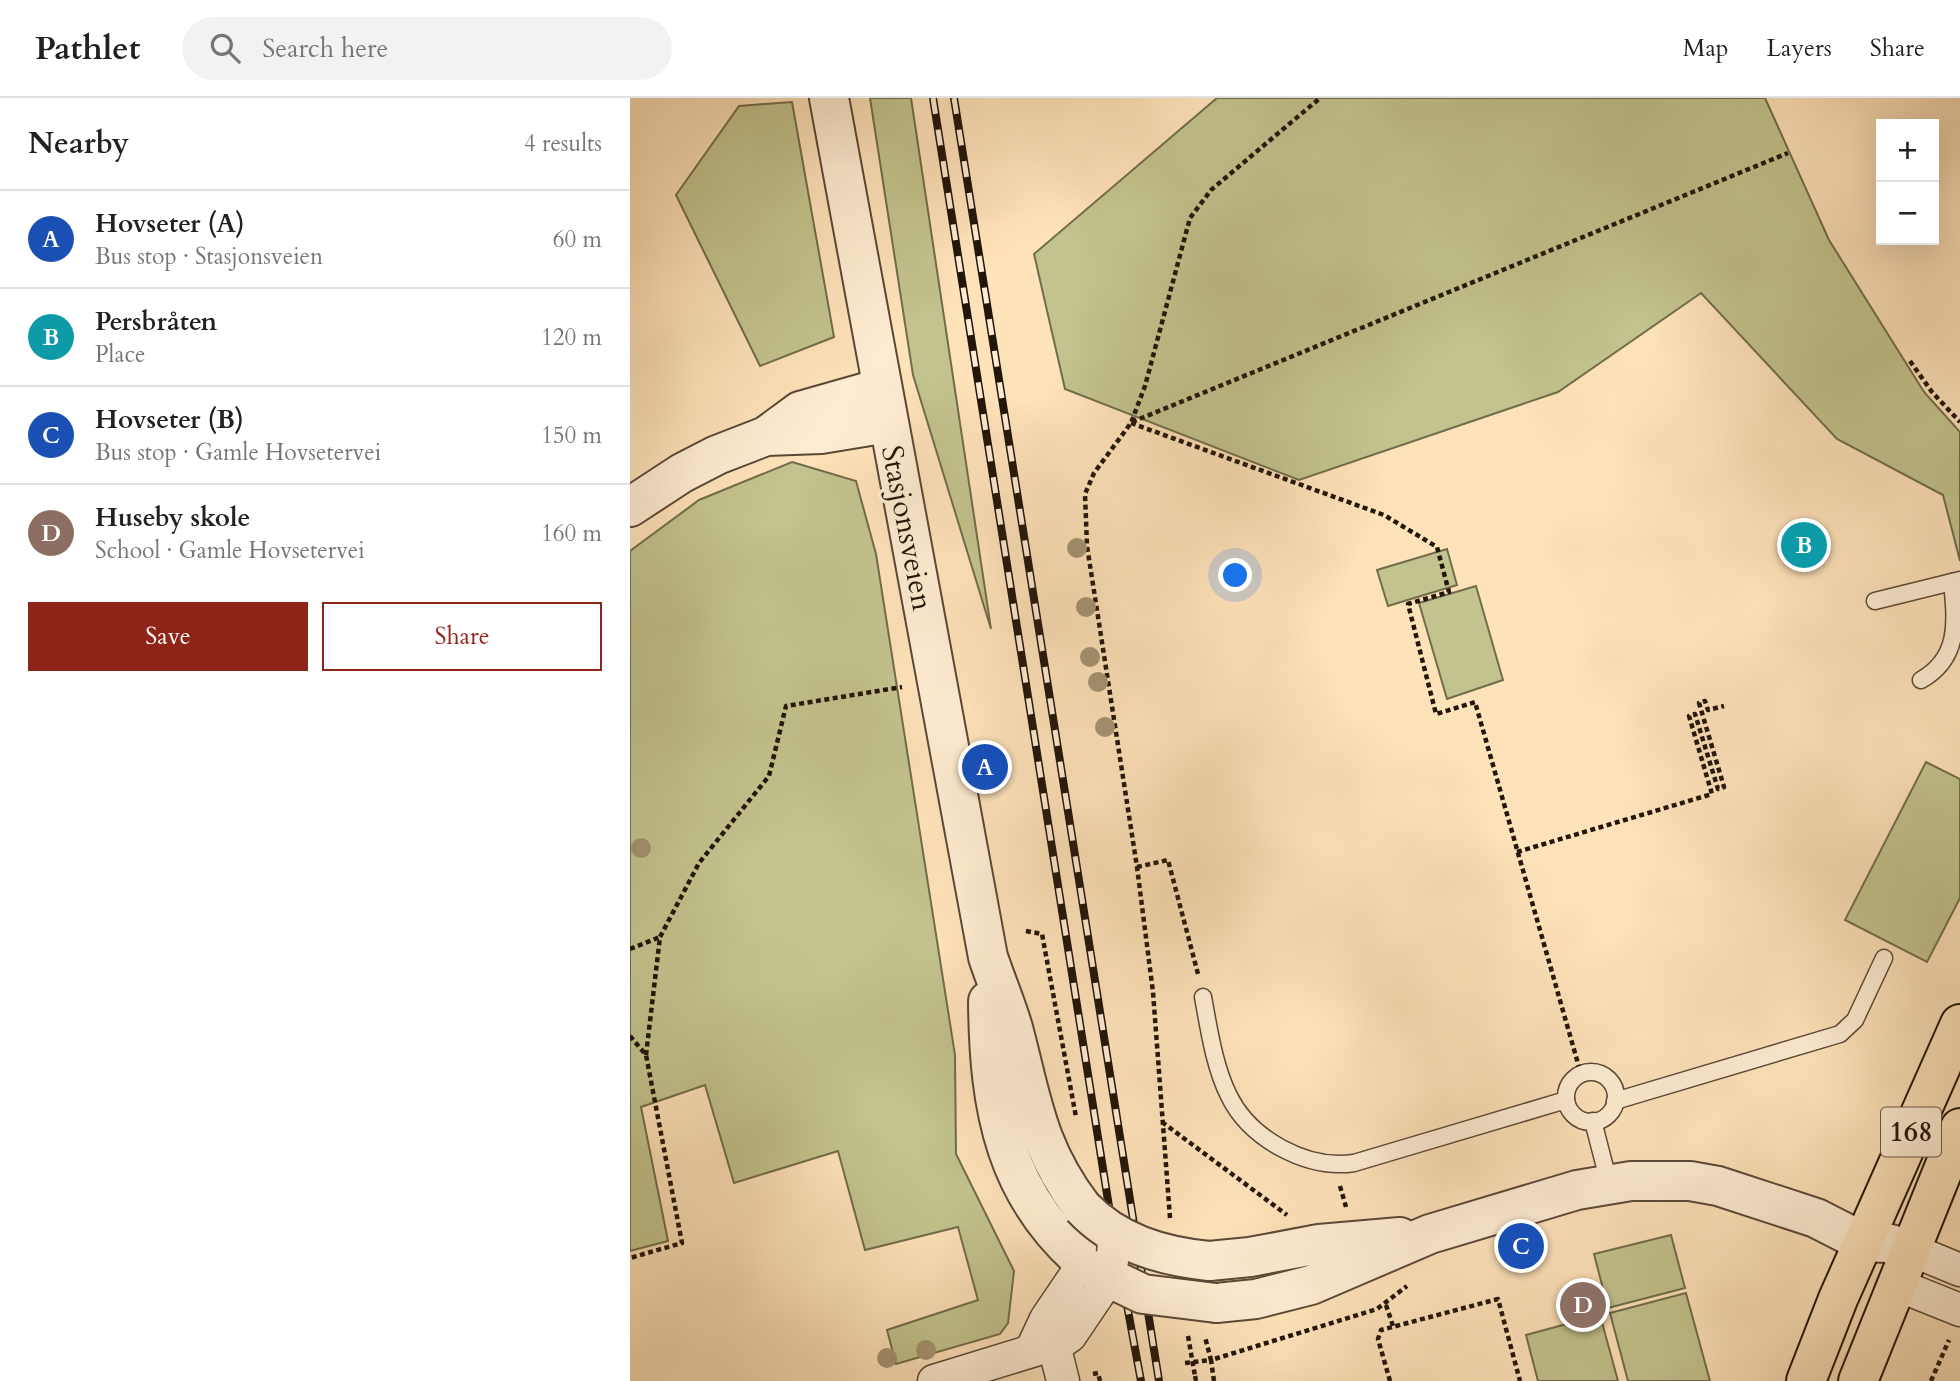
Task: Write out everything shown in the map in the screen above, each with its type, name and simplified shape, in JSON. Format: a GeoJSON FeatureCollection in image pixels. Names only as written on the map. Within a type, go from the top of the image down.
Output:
{"type":"FeatureCollection","features":[{"type":"Feature","properties":{"kind":"main road","name":"168"},"geometry":{"type":"LineString","coordinates":[[1806,1381],[1863,1242],[1960,1024]]}},
{"type":"Feature","properties":{"kind":"main road","name":"168"},"geometry":{"type":"LineString","coordinates":[[1858,1381],[1960,1128]]}},
{"type":"Feature","properties":{"kind":"street","name":"Stasjonsveien"},"geometry":{"type":"LineString","coordinates":[[829,98],[988,957],[1012,1027],[1037,1127],[1050,1159],[1082,1207],[1097,1266]]}},
{"type":"Feature","properties":{"kind":"street"},"geometry":{"type":"LineString","coordinates":[[630,507],[682,473],[717,455],[766,436],[800,411],[817,404],[884,405]]}},
{"type":"Feature","properties":{"kind":"street","name":"Stasjonsveien"},"geometry":{"type":"LineString","coordinates":[[988,957],[989,1035],[994,1084],[1002,1133],[1011,1163],[1038,1216],[1097,1266]]}},
{"type":"Feature","properties":{"kind":"street"},"geometry":{"type":"LineString","coordinates":[[1097,1266],[1143,1294],[1216,1303],[1256,1299],[1327,1280],[1430,1234],[1609,1183],[1658,1180],[1718,1186],[1816,1218],[1863,1242],[1909,1249],[1960,1270]]}},
{"type":"Feature","properties":{"kind":"street"},"geometry":{"type":"LineString","coordinates":[[1097,1266],[1160,1252],[1209,1261],[1250,1257],[1318,1244],[1430,1234]]}},
{"type":"Feature","properties":{"kind":"street"},"geometry":{"type":"LineString","coordinates":[[1863,1242],[1879,1268],[1895,1284],[1956,1323]]}},
{"type":"Feature","properties":{"kind":"street"},"geometry":{"type":"LineString","coordinates":[[934,1381],[1070,1336],[1097,1266]]}},
{"type":"Feature","properties":{"kind":"street"},"geometry":{"type":"LineString","coordinates":[[1040,1344],[1058,1357],[1063,1381]]}},
{"type":"Feature","properties":{"kind":"lane"},"geometry":{"type":"LineString","coordinates":[[1875,601],[1956,581],[1953,640],[1946,660],[1937,671],[1922,680]]}},
{"type":"Feature","properties":{"kind":"lane"},"geometry":{"type":"LineString","coordinates":[[1615,1101],[1610,1081],[1602,1074],[1581,1074],[1572,1080],[1566,1100],[1576,1116],[1593,1121],[1604,1118],[1615,1101],[1840,1034],[1855,1020],[1884,958]]}},
{"type":"Feature","properties":{"kind":"lane"},"geometry":{"type":"LineString","coordinates":[[1203,997],[1213,1047],[1229,1097],[1248,1122],[1272,1143],[1300,1157],[1335,1164],[1354,1163],[1566,1100]]}},
{"type":"Feature","properties":{"kind":"lane"},"geometry":{"type":"LineString","coordinates":[[1593,1121],[1609,1183]]}},
{"type":"Feature","properties":{"kind":"path"},"geometry":{"type":"LineString","coordinates":[[1292,1222],[1287,1215],[1161,1121],[1153,992],[1137,867],[1083,513],[1085,494],[1094,473],[1131,423],[1145,386],[1191,218],[1211,190],[1320,98]]}},
{"type":"Feature","properties":{"kind":"path"},"geometry":{"type":"LineString","coordinates":[[1131,423],[1788,153]]}},
{"type":"Feature","properties":{"kind":"path"},"geometry":{"type":"LineString","coordinates":[[1910,361],[1960,422]]}},
{"type":"Feature","properties":{"kind":"path"},"geometry":{"type":"LineString","coordinates":[[1131,423],[1384,515],[1437,547],[1449,592],[1408,604],[1436,714],[1475,702],[1581,1074]]}},
{"type":"Feature","properties":{"kind":"path"},"geometry":{"type":"LineString","coordinates":[[630,1258],[682,1243],[646,1055],[660,937],[699,863],[769,776],[786,706],[936,682]]}},
{"type":"Feature","properties":{"kind":"path"},"geometry":{"type":"LineString","coordinates":[[1517,852],[1712,794],[1689,716],[1695,714],[1718,789],[1724,788],[1699,703],[1705,701],[1708,710],[1724,706]]}},
{"type":"Feature","properties":{"kind":"path"},"geometry":{"type":"LineString","coordinates":[[1137,867],[1168,860],[1189,933],[1203,997]]}},
{"type":"Feature","properties":{"kind":"path"},"geometry":{"type":"LineString","coordinates":[[1026,931],[1042,934],[1078,1125]]}},
{"type":"Feature","properties":{"kind":"path"},"geometry":{"type":"LineString","coordinates":[[630,949],[660,937]]}},
{"type":"Feature","properties":{"kind":"path"},"geometry":{"type":"LineString","coordinates":[[630,1035],[646,1055]]}},
{"type":"Feature","properties":{"kind":"path"},"geometry":{"type":"LineString","coordinates":[[1214,1381],[1211,1360],[1386,1305],[1407,1286]]}},
{"type":"Feature","properties":{"kind":"path"},"geometry":{"type":"LineString","coordinates":[[1390,1381],[1378,1334],[1393,1326],[1498,1299],[1520,1381]]}},
{"type":"Feature","properties":{"kind":"path"},"geometry":{"type":"LineString","coordinates":[[1386,1305],[1393,1326]]}},
{"type":"Feature","properties":{"kind":"path"},"geometry":{"type":"LineString","coordinates":[[1931,1381],[1956,1323]]}},
{"type":"Feature","properties":{"kind":"path"},"geometry":{"type":"LineString","coordinates":[[1187,1328],[1195,1378]]}},
{"type":"Feature","properties":{"kind":"green space"},"geometry":{"type":"Polygon","coordinates":[[[870,98],[911,98],[991,629],[913,375],[870,98]]]}},
{"type":"Feature","properties":{"kind":"green space"},"geometry":{"type":"Polygon","coordinates":[[[1217,98],[1765,98],[1829,240],[1924,392],[1960,432],[1960,561],[1943,495],[1837,439],[1701,293],[1558,392],[1299,480],[1065,389],[1034,254],[1217,98]]]}},
{"type":"Feature","properties":{"kind":"green space"},"geometry":{"type":"Polygon","coordinates":[[[792,102],[834,337],[760,366],[676,195],[739,106],[792,102]]]}},
{"type":"Feature","properties":{"kind":"green space"},"geometry":{"type":"Polygon","coordinates":[[[792,462],[856,481],[876,554],[955,1055],[956,1154],[1014,1271],[1008,1323],[1000,1334],[896,1364],[887,1330],[978,1300],[958,1227],[865,1250],[838,1151],[734,1183],[705,1085],[641,1107],[668,1241],[630,1251],[630,551],[699,500],[792,462]]]}},
{"type":"Feature","properties":{"kind":"green space"},"geometry":{"type":"Polygon","coordinates":[[[1447,549],[1457,585],[1388,606],[1377,570],[1447,549]]]}},
{"type":"Feature","properties":{"kind":"green space"},"geometry":{"type":"Polygon","coordinates":[[[1476,586],[1503,680],[1447,699],[1419,603],[1476,586]]]}},
{"type":"Feature","properties":{"kind":"green space"},"geometry":{"type":"Polygon","coordinates":[[[1926,762],[1960,779],[1960,898],[1927,962],[1845,920],[1926,762]]]}},
{"type":"Feature","properties":{"kind":"green space"},"geometry":{"type":"Polygon","coordinates":[[[1671,1235],[1685,1288],[1608,1308],[1594,1254],[1671,1235]]]}},
{"type":"Feature","properties":{"kind":"green space"},"geometry":{"type":"Polygon","coordinates":[[[1686,1293],[1710,1381],[1628,1381],[1610,1313],[1686,1293]]]}},
{"type":"Feature","properties":{"kind":"green space"},"geometry":{"type":"Polygon","coordinates":[[[1600,1315],[1618,1381],[1538,1381],[1526,1335],[1600,1315]]]}},
{"type":"Feature","properties":{"kind":"railway"},"geometry":{"type":"LineString","coordinates":[[933,98],[1110,1213],[1141,1381]]}},
{"type":"Feature","properties":{"kind":"railway"},"geometry":{"type":"LineString","coordinates":[[954,98],[1159,1381]]}},
{"type":"Feature","properties":{"kind":"place","name":"Persbråten"},"geometry":{"type":"Point","coordinates":[1804,545]}},
{"type":"Feature","properties":{"kind":"place","name":"Hovseter (A)"},"geometry":{"type":"Point","coordinates":[985,767]}},
{"type":"Feature","properties":{"kind":"place","name":"Hovseter (B)"},"geometry":{"type":"Point","coordinates":[1521,1246]}},
{"type":"Feature","properties":{"kind":"place","name":"Huseby skole"},"geometry":{"type":"Point","coordinates":[1583,1305]}}]}
